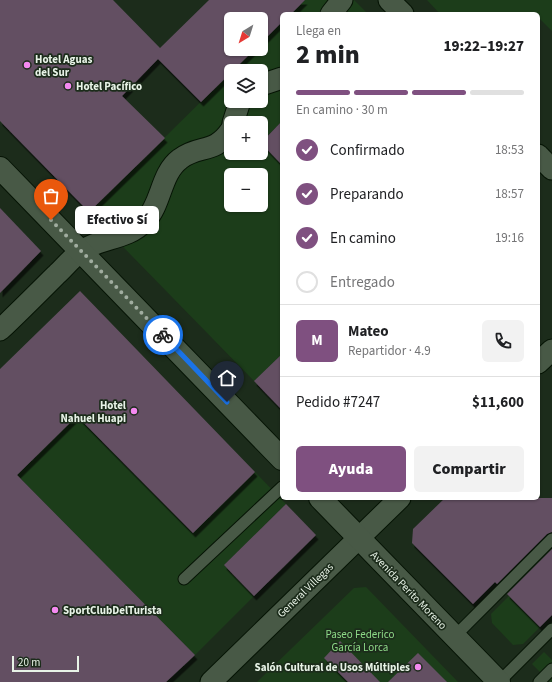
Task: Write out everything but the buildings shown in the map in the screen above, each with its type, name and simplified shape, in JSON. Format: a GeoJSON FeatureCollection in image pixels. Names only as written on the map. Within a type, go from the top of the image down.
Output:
{"type":"FeatureCollection","features":[{"type":"Feature","properties":{"kind":"main road"},"geometry":{"type":"LineString","coordinates":[[0,168],[280,457]]}},
{"type":"Feature","properties":{"kind":"main road","name":"Avenida Perito Moreno"},"geometry":{"type":"LineString","coordinates":[[322,500],[499,682]]}},
{"type":"Feature","properties":{"kind":"street"},"geometry":{"type":"LineString","coordinates":[[333,12],[342,0]]}},
{"type":"Feature","properties":{"kind":"street"},"geometry":{"type":"LineString","coordinates":[[389,0],[401,12]]}},
{"type":"Feature","properties":{"kind":"street"},"geometry":{"type":"LineString","coordinates":[[268,83],[280,79]]}},
{"type":"Feature","properties":{"kind":"street"},"geometry":{"type":"LineString","coordinates":[[0,330],[81,251],[100,241],[118,238],[133,232],[146,220],[154,207],[166,176],[172,166],[190,153],[215,146],[224,140]]}},
{"type":"Feature","properties":{"kind":"street"},"geometry":{"type":"LineString","coordinates":[[540,157],[552,169]]}},
{"type":"Feature","properties":{"kind":"street"},"geometry":{"type":"LineString","coordinates":[[540,361],[552,350]]}},
{"type":"Feature","properties":{"kind":"street","name":"General Villegas"},"geometry":{"type":"LineString","coordinates":[[211,682],[398,500]]}},
{"type":"Feature","properties":{"kind":"lane"},"geometry":{"type":"LineString","coordinates":[[184,579],[280,489]]}},
{"type":"Feature","properties":{"kind":"lane"},"geometry":{"type":"LineString","coordinates":[[454,637],[552,539]]}},
{"type":"Feature","properties":{"kind":"lane"},"geometry":{"type":"LineString","coordinates":[[499,682],[552,629]]}},
{"type":"Feature","properties":{"kind":"lane"},"geometry":{"type":"LineString","coordinates":[[539,682],[552,669]]}},
{"type":"Feature","properties":{"kind":"green space"},"geometry":{"type":"Polygon","coordinates":[[[305,0],[354,0],[366,12],[293,12],[305,0]]]}},
{"type":"Feature","properties":{"kind":"green space"},"geometry":{"type":"Polygon","coordinates":[[[427,0],[552,0],[552,31],[540,19],[540,12],[438,12],[427,0]]]}},
{"type":"Feature","properties":{"kind":"green space"},"geometry":{"type":"Polygon","coordinates":[[[280,24],[280,123],[268,135],[268,116],[224,116],[224,160],[268,160],[268,150],[280,163],[280,356],[254,381],[89,212],[224,79],[224,108],[268,108],[268,64],[240,64],[248,56],[268,56],[268,36],[280,24]]]}},
{"type":"Feature","properties":{"kind":"green space"},"geometry":{"type":"Polygon","coordinates":[[[77,416],[192,533],[255,472],[280,498],[280,500],[286,504],[224,565],[254,596],[195,655],[17,475],[77,416]]]}},
{"type":"Feature","properties":{"kind":"green space","name":"Paseo Federico García Lorca"},"geometry":{"type":"Polygon","coordinates":[[[366,587],[458,682],[257,682],[354,588],[366,587]]]}},
{"type":"Feature","properties":{"kind":"green space"},"geometry":{"type":"Polygon","coordinates":[[[509,596],[540,627],[523,644],[513,645],[492,623],[491,614],[509,596]]]}},
{"type":"Feature","properties":{"kind":"green space"},"geometry":{"type":"Polygon","coordinates":[[[544,652],[552,660],[552,682],[550,682],[532,664],[544,652]]]}},
{"type":"Feature","properties":{"kind":"way so far"},"geometry":{"type":"LineString","coordinates":[[51,220],[163,335]]}},
{"type":"Feature","properties":{"kind":"place","name":"Hotel Aguas del Sur"},"geometry":{"type":"Point","coordinates":[27,65]}},
{"type":"Feature","properties":{"kind":"place","name":"Hotel Pacífico"},"geometry":{"type":"Point","coordinates":[68,86]}},
{"type":"Feature","properties":{"kind":"place","name":"Efectivo Sí"},"geometry":{"type":"Point","coordinates":[51,220]}},
{"type":"Feature","properties":{"kind":"place","name":"Hotel Nahuel Huapi"},"geometry":{"type":"Point","coordinates":[134,411]}},
{"type":"Feature","properties":{"kind":"place","name":"SportClubDelTurista"},"geometry":{"type":"Point","coordinates":[55,610]}},
{"type":"Feature","properties":{"kind":"place","name":"Salón Cultural de Usos Múltiples"},"geometry":{"type":"Point","coordinates":[418,667]}},
{"type":"Feature","properties":{"kind":"route"},"geometry":{"type":"LineString","coordinates":[[163,335],[227,402]]}}]}
